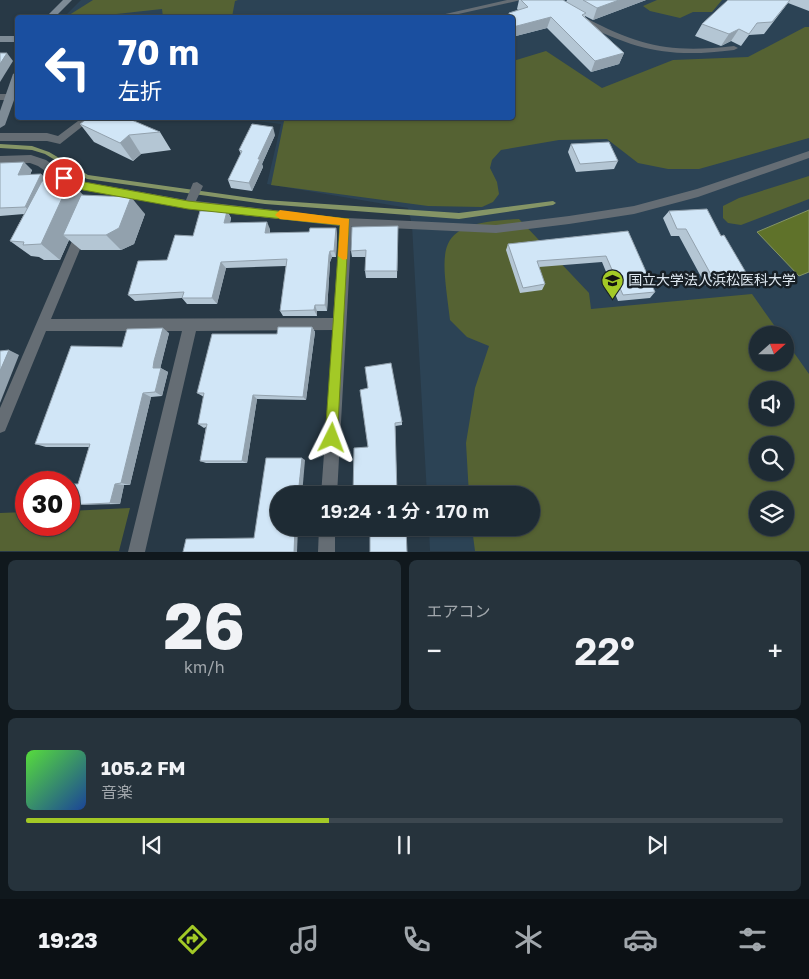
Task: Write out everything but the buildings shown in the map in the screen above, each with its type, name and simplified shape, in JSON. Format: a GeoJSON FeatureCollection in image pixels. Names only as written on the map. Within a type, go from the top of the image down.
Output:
{"type":"FeatureCollection","features":[{"type":"Feature","properties":{"kind":"street"},"geometry":{"type":"LineString","coordinates":[[52,15],[68,0]]}},
{"type":"Feature","properties":{"kind":"street"},"geometry":{"type":"LineString","coordinates":[[0,39],[15,39]]}},
{"type":"Feature","properties":{"kind":"street"},"geometry":{"type":"LineString","coordinates":[[0,125],[5,97],[15,79]]}},
{"type":"Feature","properties":{"kind":"street"},"geometry":{"type":"LineString","coordinates":[[0,136],[47,137],[60,140],[85,120]]}},
{"type":"Feature","properties":{"kind":"street"},"geometry":{"type":"LineString","coordinates":[[0,160],[31,159],[42,163],[64,178],[97,194],[346,222],[338,324],[329,486]]}},
{"type":"Feature","properties":{"kind":"street"},"geometry":{"type":"LineString","coordinates":[[188,205],[197,186]]}},
{"type":"Feature","properties":{"kind":"street"},"geometry":{"type":"LineString","coordinates":[[0,426],[87,216]]}},
{"type":"Feature","properties":{"kind":"street"},"geometry":{"type":"LineString","coordinates":[[43,325],[338,324]]}},
{"type":"Feature","properties":{"kind":"street"},"geometry":{"type":"LineString","coordinates":[[136,552],[190,326]]}},
{"type":"Feature","properties":{"kind":"street"},"geometry":{"type":"LineString","coordinates":[[326,552],[327,536]]}},
{"type":"Feature","properties":{"kind":"lane"},"geometry":{"type":"LineString","coordinates":[[450,15],[517,0]]}},
{"type":"Feature","properties":{"kind":"lane"},"geometry":{"type":"LineString","coordinates":[[574,15],[612,36],[652,49],[684,53],[734,48]]}},
{"type":"Feature","properties":{"kind":"lane"},"geometry":{"type":"LineString","coordinates":[[346,222],[496,229],[569,220],[634,210],[698,193],[809,154]]}},
{"type":"Feature","properties":{"kind":"shaded area","name":"国立大学法人浜松医科大学"},"geometry":{"type":"Polygon","coordinates":[[[81,0],[809,0],[809,551],[430,551],[429,536],[540,536],[540,486],[426,486],[412,225],[408,208],[267,184],[281,124],[249,120],[515,120],[515,15],[66,15],[81,0]]]}},
{"type":"Feature","properties":{"kind":"shaded area"},"geometry":{"type":"Polygon","coordinates":[[[93,0],[238,0],[235,1],[232,15],[163,15],[162,9],[107,15],[69,15],[93,0]]]}},
{"type":"Feature","properties":{"kind":"shaded area"},"geometry":{"type":"Polygon","coordinates":[[[657,0],[722,0],[712,12],[693,12],[680,18],[650,11],[643,6],[657,0]]]}},
{"type":"Feature","properties":{"kind":"shaded area"},"geometry":{"type":"Polygon","coordinates":[[[805,27],[809,27],[809,138],[699,169],[668,169],[638,163],[607,139],[559,140],[501,150],[492,160],[490,168],[497,182],[499,194],[493,202],[482,207],[428,206],[271,185],[284,121],[277,120],[515,120],[515,60],[546,51],[602,88],[673,60],[748,57],[805,27]]]}},
{"type":"Feature","properties":{"kind":"shaded area"},"geometry":{"type":"Polygon","coordinates":[[[809,176],[809,199],[741,225],[728,223],[723,218],[723,206],[739,198],[809,176]]]}},
{"type":"Feature","properties":{"kind":"shaded area"},"geometry":{"type":"Polygon","coordinates":[[[809,210],[809,272],[799,276],[757,232],[809,210]]]}},
{"type":"Feature","properties":{"kind":"shaded area"},"geometry":{"type":"Polygon","coordinates":[[[519,219],[589,293],[591,309],[752,294],[775,326],[749,326],[749,371],[794,371],[794,353],[809,374],[809,551],[475,551],[473,536],[540,536],[540,486],[468,486],[466,443],[475,388],[489,346],[467,337],[450,320],[445,256],[448,243],[457,233],[470,226],[491,221],[519,219]]]}},
{"type":"Feature","properties":{"kind":"shaded area"},"geometry":{"type":"Polygon","coordinates":[[[130,508],[119,551],[0,551],[0,513],[15,512],[15,536],[80,536],[80,510],[130,508]]]}},
{"type":"Feature","properties":{"kind":"waterway"},"geometry":{"type":"LineString","coordinates":[[0,146],[32,148],[47,153],[87,177],[265,202],[459,216],[553,203]]}},
{"type":"Feature","properties":{"kind":"slow traffic"},"geometry":{"type":"LineString","coordinates":[[280,215],[346,222],[343,256]]}},
{"type":"Feature","properties":{"kind":"place","name":"国立大学法人浜松医科大学"},"geometry":{"type":"Point","coordinates":[612,299]}},
{"type":"Feature","properties":{"kind":"route"},"geometry":{"type":"LineString","coordinates":[[64,178],[83,186],[188,205],[346,222],[332,438]]}}]}
